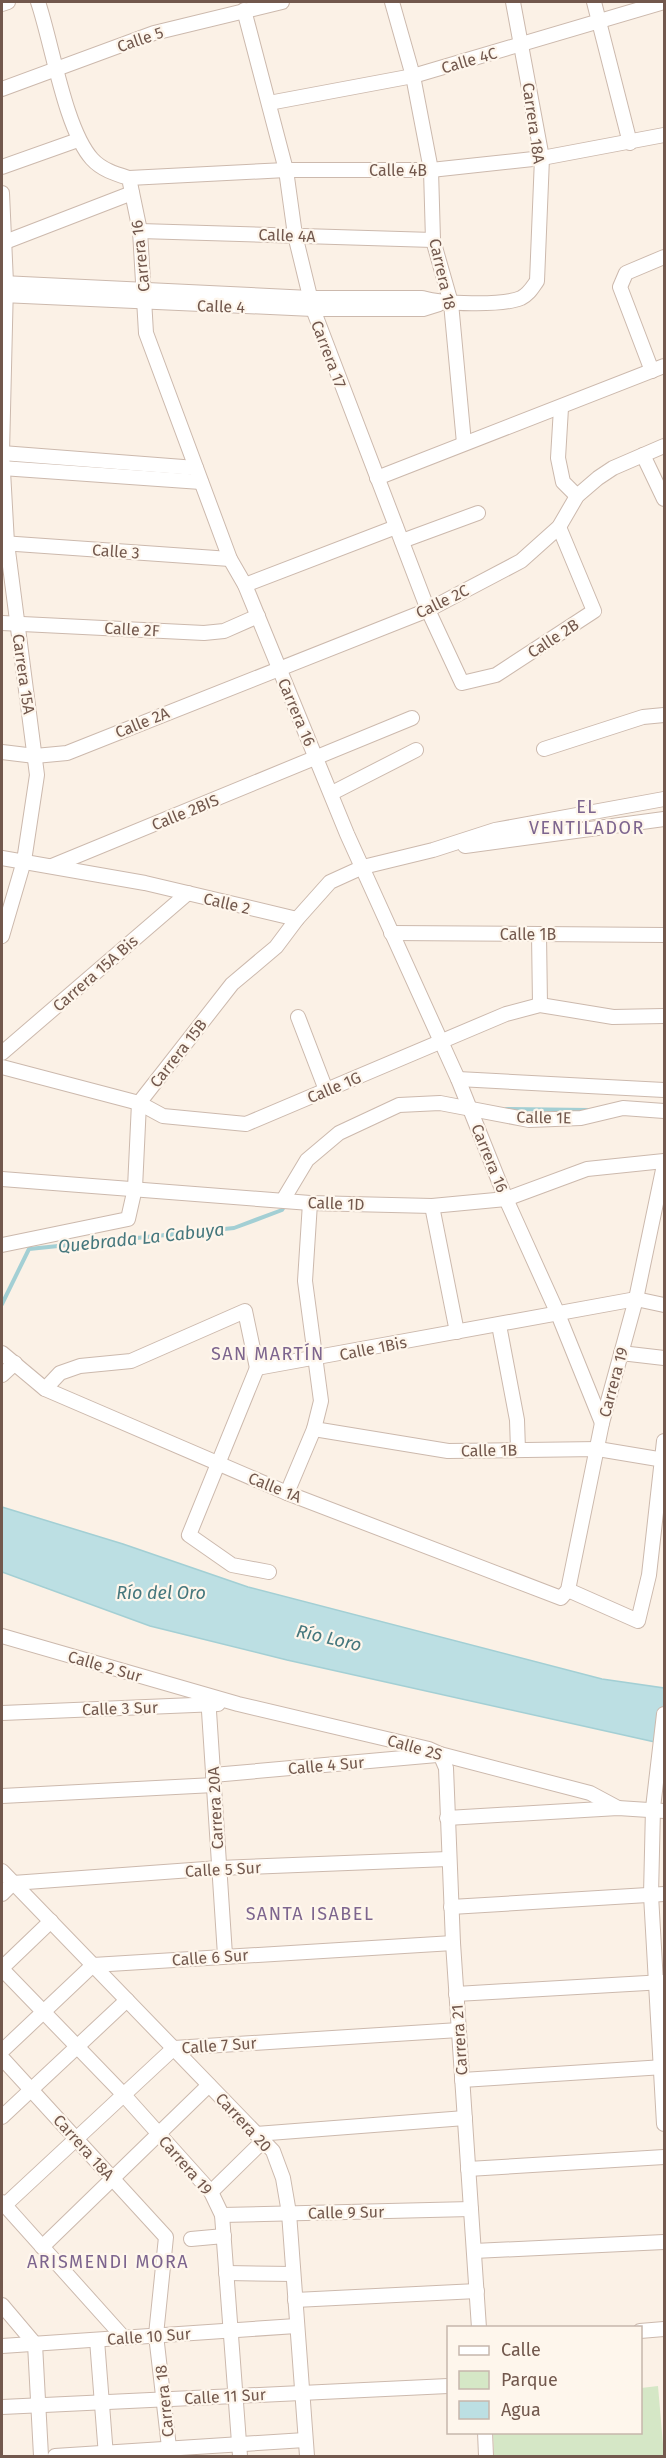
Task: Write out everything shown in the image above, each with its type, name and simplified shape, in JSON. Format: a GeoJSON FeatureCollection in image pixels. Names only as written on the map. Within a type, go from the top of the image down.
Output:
{"type":"FeatureCollection","features":[{"type":"Feature","properties":{"kind":"street"},"geometry":{"type":"LineString","coordinates":[[2,4],[8,2]]}},
{"type":"Feature","properties":{"kind":"street"},"geometry":{"type":"LineString","coordinates":[[38,2],[78,140],[100,165],[129,178]]}},
{"type":"Feature","properties":{"kind":"street","name":"Calle 5"},"geometry":{"type":"LineString","coordinates":[[2,89],[154,33],[282,2]]}},
{"type":"Feature","properties":{"kind":"street","name":"Carrera 18"},"geometry":{"type":"LineString","coordinates":[[392,2],[412,76],[431,170],[433,240],[445,304],[465,444]]}},
{"type":"Feature","properties":{"kind":"street","name":"Carrera 18A"},"geometry":{"type":"LineString","coordinates":[[513,2],[542,158],[537,281]]}},
{"type":"Feature","properties":{"kind":"street"},"geometry":{"type":"LineString","coordinates":[[594,2],[630,143]]}},
{"type":"Feature","properties":{"kind":"street","name":"Calle 4C"},"geometry":{"type":"LineString","coordinates":[[269,103],[412,76],[664,2]]}},
{"type":"Feature","properties":{"kind":"street","name":"Carrera 17"},"geometry":{"type":"LineString","coordinates":[[244,10],[286,170],[295,235],[311,303],[428,610],[462,683]]}},
{"type":"Feature","properties":{"kind":"street","name":"Calle 4B"},"geometry":{"type":"LineString","coordinates":[[129,178],[286,170],[431,170],[542,158],[664,135]]}},
{"type":"Feature","properties":{"kind":"street"},"geometry":{"type":"LineString","coordinates":[[2,167],[78,140]]}},
{"type":"Feature","properties":{"kind":"street","name":"Carrera 16"},"geometry":{"type":"LineString","coordinates":[[129,178],[140,231],[146,333],[230,559],[245,585],[391,933],[458,1079],[506,1199],[558,1314],[602,1423]]}},
{"type":"Feature","properties":{"kind":"street","name":"Carrera 15A"},"geometry":{"type":"LineString","coordinates":[[2,193],[6,242],[3,289],[4,543],[18,624],[37,775],[24,861],[2,936]]}},
{"type":"Feature","properties":{"kind":"street"},"geometry":{"type":"LineString","coordinates":[[6,242],[132,193]]}},
{"type":"Feature","properties":{"kind":"street","name":"Calle 4A"},"geometry":{"type":"LineString","coordinates":[[140,231],[433,240]]}},
{"type":"Feature","properties":{"kind":"street"},"geometry":{"type":"LineString","coordinates":[[377,478],[561,408],[658,368],[620,287],[626,273],[664,257]]}},
{"type":"Feature","properties":{"kind":"street","name":"Calle 4"},"geometry":{"type":"LineString","coordinates":[[3,289],[311,303],[422,298],[445,304],[519,298],[531,291],[537,281]]}},
{"type":"Feature","properties":{"kind":"street"},"geometry":{"type":"LineString","coordinates":[[561,408],[558,458],[563,482],[578,496]]}},
{"type":"Feature","properties":{"kind":"street","name":"Calle 2C"},"geometry":{"type":"LineString","coordinates":[[279,667],[428,610],[521,561],[559,527],[578,496],[613,468],[664,446]]}},
{"type":"Feature","properties":{"kind":"street"},"geometry":{"type":"LineString","coordinates":[[643,455],[664,497]]}},
{"type":"Feature","properties":{"kind":"street"},"geometry":{"type":"LineString","coordinates":[[2,461],[196,468]]}},
{"type":"Feature","properties":{"kind":"street"},"geometry":{"type":"LineString","coordinates":[[2,461],[201,482]]}},
{"type":"Feature","properties":{"kind":"street"},"geometry":{"type":"LineString","coordinates":[[402,541],[478,513]]}},
{"type":"Feature","properties":{"kind":"street"},"geometry":{"type":"LineString","coordinates":[[245,585],[396,527]]}},
{"type":"Feature","properties":{"kind":"street","name":"Calle 2B"},"geometry":{"type":"LineString","coordinates":[[462,683],[496,675],[594,611],[559,527]]}},
{"type":"Feature","properties":{"kind":"street","name":"Calle 3"},"geometry":{"type":"LineString","coordinates":[[4,543],[230,559]]}},
{"type":"Feature","properties":{"kind":"street","name":"Calle 2F"},"geometry":{"type":"LineString","coordinates":[[2,623],[204,633],[224,631],[258,616]]}},
{"type":"Feature","properties":{"kind":"street","name":"Calle 2A"},"geometry":{"type":"LineString","coordinates":[[2,752],[35,756],[67,753],[279,667]]}},
{"type":"Feature","properties":{"kind":"street"},"geometry":{"type":"LineString","coordinates":[[544,749],[643,717],[664,715]]}},
{"type":"Feature","properties":{"kind":"street"},"geometry":{"type":"LineString","coordinates":[[317,759],[412,718]]}},
{"type":"Feature","properties":{"kind":"street"},"geometry":{"type":"LineString","coordinates":[[332,793],[416,750]]}},
{"type":"Feature","properties":{"kind":"street","name":"Calle 2BIS"},"geometry":{"type":"LineString","coordinates":[[52,866],[317,759]]}},
{"type":"Feature","properties":{"kind":"street"},"geometry":{"type":"LineString","coordinates":[[297,919],[330,882],[363,867],[433,850],[495,830],[664,799]]}},
{"type":"Feature","properties":{"kind":"street"},"geometry":{"type":"LineString","coordinates":[[433,850],[664,819]]}},
{"type":"Feature","properties":{"kind":"street","name":"Calle 2"},"geometry":{"type":"LineString","coordinates":[[2,858],[188,893],[297,919]]}},
{"type":"Feature","properties":{"kind":"street","name":"Carrera 15A Bis"},"geometry":{"type":"LineString","coordinates":[[2,1053],[188,893]]}},
{"type":"Feature","properties":{"kind":"street","name":"Carrera 15B"},"geometry":{"type":"LineString","coordinates":[[2,1245],[128,1219],[135,1188],[139,1103],[232,984],[276,946],[297,919]]}},
{"type":"Feature","properties":{"kind":"street","name":"Calle 1B"},"geometry":{"type":"LineString","coordinates":[[391,933],[664,935]]}},
{"type":"Feature","properties":{"kind":"street"},"geometry":{"type":"LineString","coordinates":[[539,934],[540,1005]]}},
{"type":"Feature","properties":{"kind":"street","name":"Calle 1G"},"geometry":{"type":"LineString","coordinates":[[2,1067],[139,1103],[163,1116],[246,1124],[506,1014],[540,1005],[613,1017],[664,1016]]}},
{"type":"Feature","properties":{"kind":"street"},"geometry":{"type":"LineString","coordinates":[[298,1017],[326,1090]]}},
{"type":"Feature","properties":{"kind":"street"},"geometry":{"type":"LineString","coordinates":[[458,1079],[664,1090]]}},
{"type":"Feature","properties":{"kind":"street","name":"Calle 1E"},"geometry":{"type":"LineString","coordinates":[[284,1200],[307,1160],[339,1133],[399,1105],[440,1103],[529,1120],[591,1115],[623,1108],[664,1112]]}},
{"type":"Feature","properties":{"kind":"street","name":"Calle 1D"},"geometry":{"type":"LineString","coordinates":[[2,1179],[310,1203],[432,1206],[506,1199],[587,1169],[664,1163]]}},
{"type":"Feature","properties":{"kind":"street","name":"Carrera 19"},"geometry":{"type":"LineString","coordinates":[[565,1594],[602,1423],[660,1204],[664,1163]]}},
{"type":"Feature","properties":{"kind":"street"},"geometry":{"type":"LineString","coordinates":[[287,1492],[315,1429],[321,1401],[305,1281],[310,1203]]}},
{"type":"Feature","properties":{"kind":"street"},"geometry":{"type":"LineString","coordinates":[[432,1206],[457,1332]]}},
{"type":"Feature","properties":{"kind":"street","name":"Calle 1Bis"},"geometry":{"type":"LineString","coordinates":[[257,1368],[636,1299],[664,1305]]}},
{"type":"Feature","properties":{"kind":"street"},"geometry":{"type":"LineString","coordinates":[[45,1389],[60,1373],[80,1366],[131,1360],[245,1311],[257,1368],[216,1463],[189,1535],[232,1565],[269,1572]]}},
{"type":"Feature","properties":{"kind":"street"},"geometry":{"type":"LineString","coordinates":[[499,1325],[518,1420],[518,1450]]}},
{"type":"Feature","properties":{"kind":"street","name":"Calle 1A"},"geometry":{"type":"LineString","coordinates":[[2,1353],[45,1389],[216,1463],[287,1492],[638,1621],[651,1566],[663,1460]]}},
{"type":"Feature","properties":{"kind":"street"},"geometry":{"type":"LineString","coordinates":[[621,1353],[664,1358]]}},
{"type":"Feature","properties":{"kind":"street"},"geometry":{"type":"LineString","coordinates":[[2,1375],[15,1363]]}},
{"type":"Feature","properties":{"kind":"street","name":"Calle 1B"},"geometry":{"type":"LineString","coordinates":[[315,1429],[448,1450],[598,1449],[663,1460]]}},
{"type":"Feature","properties":{"kind":"street"},"geometry":{"type":"LineString","coordinates":[[663,1460],[664,1441]]}},
{"type":"Feature","properties":{"kind":"street","name":"Calle 2 Sur"},"geometry":{"type":"LineString","coordinates":[[2,1636],[209,1700]]}},
{"type":"Feature","properties":{"kind":"street","name":"Calle 2S"},"geometry":{"type":"LineString","coordinates":[[209,1700],[238,1704],[429,1749],[440,1754],[590,1793],[618,1808]]}},
{"type":"Feature","properties":{"kind":"street","name":"Calle 3 Sur"},"geometry":{"type":"LineString","coordinates":[[2,1713],[209,1700]]}},
{"type":"Feature","properties":{"kind":"street","name":"Carrera 20A"},"geometry":{"type":"LineString","coordinates":[[209,1700],[225,1955]]}},
{"type":"Feature","properties":{"kind":"street"},"geometry":{"type":"LineString","coordinates":[[664,1714],[657,1763],[664,2124]]}},
{"type":"Feature","properties":{"kind":"street","name":"Calle 4 Sur"},"geometry":{"type":"LineString","coordinates":[[2,1796],[213,1780],[440,1754]]}},
{"type":"Feature","properties":{"kind":"street","name":"Carrera 21"},"geometry":{"type":"LineString","coordinates":[[440,1754],[446,1768],[448,1859],[479,2326]]}},
{"type":"Feature","properties":{"kind":"street"},"geometry":{"type":"LineString","coordinates":[[447,1818],[618,1808],[659,1810]]}},
{"type":"Feature","properties":{"kind":"street","name":"Calle 5 Sur"},"geometry":{"type":"LineString","coordinates":[[13,1883],[219,1868],[448,1859]]}},
{"type":"Feature","properties":{"kind":"street","name":"Carrera 20"},"geometry":{"type":"LineString","coordinates":[[2,1871],[273,2151],[284,2178],[289,2214],[306,2457]]}},
{"type":"Feature","properties":{"kind":"street"},"geometry":{"type":"LineString","coordinates":[[2,1894],[13,1883]]}},
{"type":"Feature","properties":{"kind":"street"},"geometry":{"type":"LineString","coordinates":[[451,1906],[658,1895]]}},
{"type":"Feature","properties":{"kind":"street"},"geometry":{"type":"LineString","coordinates":[[2,1968],[51,1921]]}},
{"type":"Feature","properties":{"kind":"street","name":"Calle 6 Sur"},"geometry":{"type":"LineString","coordinates":[[93,1965],[225,1955],[453,1943]]}},
{"type":"Feature","properties":{"kind":"street"},"geometry":{"type":"LineString","coordinates":[[2,2051],[93,1965]]}},
{"type":"Feature","properties":{"kind":"street","name":"Carrera 19"},"geometry":{"type":"LineString","coordinates":[[2,1968],[123,2094],[211,2192],[222,2215],[239,2450]]}},
{"type":"Feature","properties":{"kind":"street"},"geometry":{"type":"LineString","coordinates":[[456,1994],[660,1982]]}},
{"type":"Feature","properties":{"kind":"street"},"geometry":{"type":"LineString","coordinates":[[2,2117],[127,2000]]}},
{"type":"Feature","properties":{"kind":"street","name":"Calle 7 Sur"},"geometry":{"type":"LineString","coordinates":[[3,2203],[174,2048],[459,2030]]}},
{"type":"Feature","properties":{"kind":"street","name":"Carrera 18A"},"geometry":{"type":"LineString","coordinates":[[2,2058],[166,2237]]}},
{"type":"Feature","properties":{"kind":"street"},"geometry":{"type":"LineString","coordinates":[[462,2080],[663,2067]]}},
{"type":"Feature","properties":{"kind":"street"},"geometry":{"type":"LineString","coordinates":[[42,2247],[209,2085]]}},
{"type":"Feature","properties":{"kind":"street"},"geometry":{"type":"LineString","coordinates":[[211,2192],[260,2138],[465,2118]]}},
{"type":"Feature","properties":{"kind":"street"},"geometry":{"type":"LineString","coordinates":[[468,2169],[664,2157]]}},
{"type":"Feature","properties":{"kind":"street"},"geometry":{"type":"LineString","coordinates":[[3,2203],[124,2338]]}},
{"type":"Feature","properties":{"kind":"street","name":"Calle 9 Sur"},"geometry":{"type":"LineString","coordinates":[[222,2215],[471,2210]]}},
{"type":"Feature","properties":{"kind":"street"},"geometry":{"type":"LineString","coordinates":[[191,2239],[224,2236]]}},
{"type":"Feature","properties":{"kind":"street","name":"Carrera 18"},"geometry":{"type":"LineString","coordinates":[[166,2237],[156,2335],[170,2453]]}},
{"type":"Feature","properties":{"kind":"street"},"geometry":{"type":"LineString","coordinates":[[474,2251],[664,2242]]}},
{"type":"Feature","properties":{"kind":"street"},"geometry":{"type":"LineString","coordinates":[[226,2273],[293,2274]]}},
{"type":"Feature","properties":{"kind":"street"},"geometry":{"type":"LineString","coordinates":[[295,2300],[477,2290]]}},
{"type":"Feature","properties":{"kind":"street"},"geometry":{"type":"LineString","coordinates":[[2,2305],[35,2344],[41,2457]]}},
{"type":"Feature","properties":{"kind":"street","name":"Calle 10 Sur"},"geometry":{"type":"LineString","coordinates":[[2,2346],[296,2326]]}},
{"type":"Feature","properties":{"kind":"street"},"geometry":{"type":"LineString","coordinates":[[642,2331],[664,2329]]}},
{"type":"Feature","properties":{"kind":"street"},"geometry":{"type":"LineString","coordinates":[[97,2340],[106,2455]]}},
{"type":"Feature","properties":{"kind":"street","name":"Calle 11 Sur"},"geometry":{"type":"LineString","coordinates":[[2,2407],[447,2386]]}},
{"type":"Feature","properties":{"kind":"street"},"geometry":{"type":"LineString","coordinates":[[485,2434],[486,2457]]}},
{"type":"Feature","properties":{"kind":"street"},"geometry":{"type":"LineString","coordinates":[[55,2457],[239,2450],[305,2440]]}},
{"type":"Feature","properties":{"kind":"green space"},"geometry":{"type":"Polygon","coordinates":[[[658,2386],[664,2456],[494,2456],[493,2434],[642,2434],[642,2388],[658,2386]]]}},
{"type":"Feature","properties":{"kind":"water","name":"Río del Oro"},"geometry":{"type":"Polygon","coordinates":[[[2,1507],[123,1544],[248,1587],[602,1679],[664,1688],[664,1744],[287,1660],[150,1626],[2,1572],[2,1507]]]}},
{"type":"Feature","properties":{"kind":"waterway","name":"Quebrada La Cabuya"},"geometry":{"type":"LineString","coordinates":[[506,1109],[589,1110]]}},
{"type":"Feature","properties":{"kind":"waterway","name":"Quebrada La Cabuya"},"geometry":{"type":"LineString","coordinates":[[2,1304],[29,1249],[234,1228],[282,1210],[286,1204]]}},
{"type":"Feature","properties":{"kind":"district","name":"EL VENTILADOR"},"geometry":{"type":"Point","coordinates":[587,817]}},
{"type":"Feature","properties":{"kind":"district","name":"SAN MARTÍN"},"geometry":{"type":"Point","coordinates":[268,1354]}},
{"type":"Feature","properties":{"kind":"district","name":"SANTA ISABEL"},"geometry":{"type":"Point","coordinates":[310,1914]}},
{"type":"Feature","properties":{"kind":"district","name":"ARISMENDI MORA"},"geometry":{"type":"Point","coordinates":[108,2262]}},
{"type":"Feature","properties":{"kind":"water label","name":"Río Loro"},"geometry":{"type":"Point","coordinates":[329,1638]}}]}
